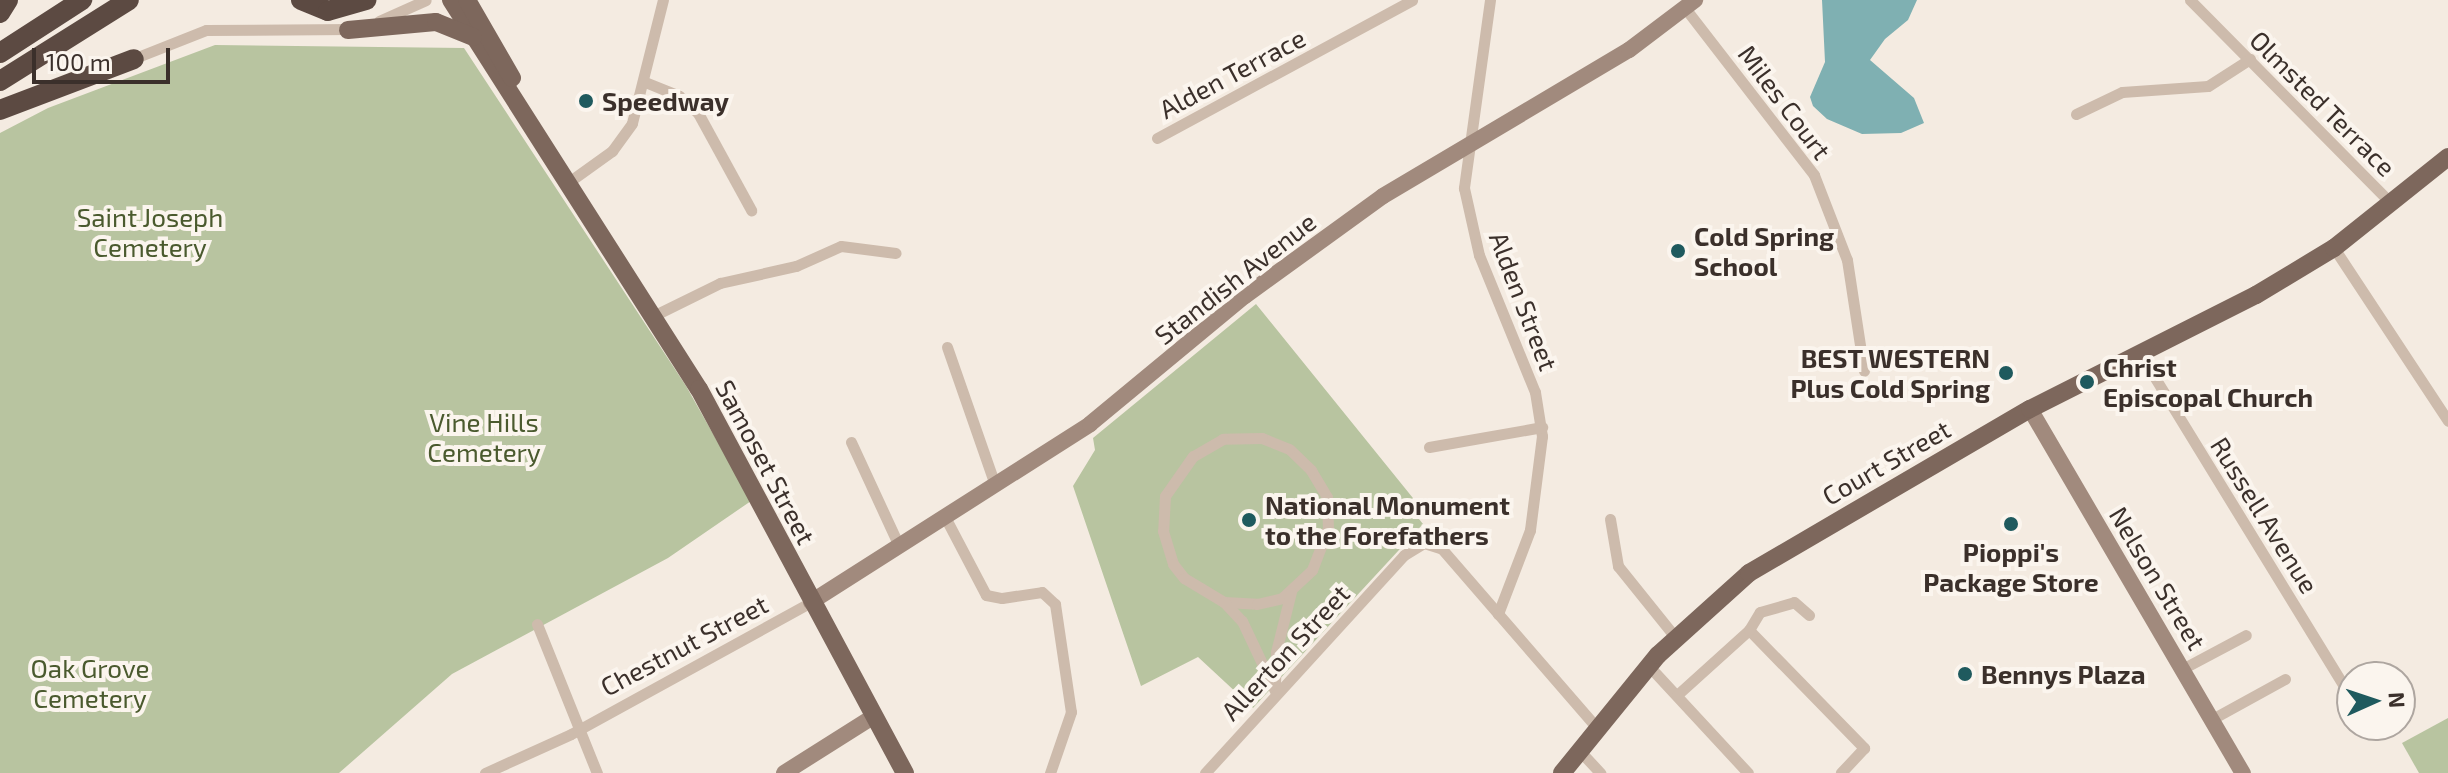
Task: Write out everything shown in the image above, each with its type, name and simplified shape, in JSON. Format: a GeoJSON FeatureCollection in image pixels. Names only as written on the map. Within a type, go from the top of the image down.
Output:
{"type":"FeatureCollection","features":[{"type":"Feature","properties":{"kind":"highway"},"geometry":{"type":"LineString","coordinates":[[0,13],[8,0]]}},
{"type":"Feature","properties":{"kind":"highway"},"geometry":{"type":"LineString","coordinates":[[0,53],[82,0]]}},
{"type":"Feature","properties":{"kind":"highway"},"geometry":{"type":"LineString","coordinates":[[0,81],[129,0]]}},
{"type":"Feature","properties":{"kind":"highway"},"geometry":{"type":"LineString","coordinates":[[301,0],[328,11],[366,0]]}},
{"type":"Feature","properties":{"kind":"highway"},"geometry":{"type":"LineString","coordinates":[[0,110],[134,59]]}},
{"type":"Feature","properties":{"kind":"main road","name":"Samoset Street"},"geometry":{"type":"LineString","coordinates":[[451,0],[699,389],[871,718],[905,773]]}},
{"type":"Feature","properties":{"kind":"main road","name":"Samoset Street"},"geometry":{"type":"LineString","coordinates":[[467,0],[566,184]]}},
{"type":"Feature","properties":{"kind":"main road"},"geometry":{"type":"LineString","coordinates":[[348,30],[436,22],[475,39]]}},
{"type":"Feature","properties":{"kind":"main road","name":"Court Street"},"geometry":{"type":"LineString","coordinates":[[1562,773],[1578,749],[1648,665],[1728,588],[1770,560],[2030,409],[2141,355],[2334,248],[2448,157]]}},
{"type":"Feature","properties":{"kind":"street"},"geometry":{"type":"LineString","coordinates":[[0,121],[134,59],[206,30],[348,30],[426,0]]}},
{"type":"Feature","properties":{"kind":"street"},"geometry":{"type":"LineString","coordinates":[[566,184],[620,142],[637,113],[663,0]]}},
{"type":"Feature","properties":{"kind":"street","name":"Alden Terrace"},"geometry":{"type":"LineString","coordinates":[[1157,138],[1412,0]]}},
{"type":"Feature","properties":{"kind":"street","name":"Alden Street"},"geometry":{"type":"LineString","coordinates":[[1490,0],[1464,188],[1469,220],[1532,381],[1542,427],[1530,530],[1498,614]]}},
{"type":"Feature","properties":{"kind":"street","name":"Olmsted Terrace"},"geometry":{"type":"LineString","coordinates":[[2190,0],[2391,203]]}},
{"type":"Feature","properties":{"kind":"street","name":"Standish Avenue"},"geometry":{"type":"LineString","coordinates":[[811,602],[1090,424],[1307,249],[1469,145],[1629,50],[1690,4]]}},
{"type":"Feature","properties":{"kind":"street","name":"Miles Court"},"geometry":{"type":"LineString","coordinates":[[1690,4],[1814,175],[1847,260],[1864,371]]}},
{"type":"Feature","properties":{"kind":"street"},"geometry":{"type":"LineString","coordinates":[[2076,114],[2122,92],[2208,86],[2250,59]]}},
{"type":"Feature","properties":{"kind":"street"},"geometry":{"type":"LineString","coordinates":[[645,82],[679,96],[698,113],[751,210]]}},
{"type":"Feature","properties":{"kind":"street"},"geometry":{"type":"LineString","coordinates":[[653,316],[720,283],[796,266],[841,246],[896,253]]}},
{"type":"Feature","properties":{"kind":"street"},"geometry":{"type":"LineString","coordinates":[[2334,248],[2448,421]]}},
{"type":"Feature","properties":{"kind":"street"},"geometry":{"type":"LineString","coordinates":[[947,347],[995,485]]}},
{"type":"Feature","properties":{"kind":"street","name":"Russell Avenue"},"geometry":{"type":"LineString","coordinates":[[2141,355],[2336,673]]}},
{"type":"Feature","properties":{"kind":"street","name":"Nelson Street"},"geometry":{"type":"LineString","coordinates":[[2030,409],[2214,718],[2243,773]]}},
{"type":"Feature","properties":{"kind":"street"},"geometry":{"type":"LineString","coordinates":[[1429,447],[1542,427]]}},
{"type":"Feature","properties":{"kind":"street"},"geometry":{"type":"LineString","coordinates":[[1276,693],[1276,652],[1291,591],[1319,556],[1328,528],[1327,497],[1311,470],[1289,449],[1262,438],[1223,439],[1181,467],[1165,496],[1162,513],[1173,564],[1197,589],[1224,602],[1257,604],[1291,591]]}},
{"type":"Feature","properties":{"kind":"street"},"geometry":{"type":"LineString","coordinates":[[851,442],[899,546]]}},
{"type":"Feature","properties":{"kind":"street"},"geometry":{"type":"LineString","coordinates":[[945,517],[986,595],[1002,598],[1042,592],[1055,604],[1071,712],[1050,773]]}},
{"type":"Feature","properties":{"kind":"street"},"geometry":{"type":"LineString","coordinates":[[1610,519],[1618,566],[1675,637]]}},
{"type":"Feature","properties":{"kind":"street","name":"Allerton Street"},"geometry":{"type":"LineString","coordinates":[[1205,773],[1404,555],[1424,543],[1442,549],[1596,727]]}},
{"type":"Feature","properties":{"kind":"street","name":"Chestnut Street"},"geometry":{"type":"LineString","coordinates":[[485,773],[811,602]]}},
{"type":"Feature","properties":{"kind":"street"},"geometry":{"type":"LineString","coordinates":[[1224,602],[1252,638],[1276,693]]}},
{"type":"Feature","properties":{"kind":"street"},"geometry":{"type":"LineString","coordinates":[[1677,695],[1749,630],[1760,612],[1783,602],[1803,606],[1809,615]]}},
{"type":"Feature","properties":{"kind":"street"},"geometry":{"type":"LineString","coordinates":[[537,624],[597,773]]}},
{"type":"Feature","properties":{"kind":"street"},"geometry":{"type":"LineString","coordinates":[[1749,630],[1864,748],[1841,773]]}},
{"type":"Feature","properties":{"kind":"street"},"geometry":{"type":"LineString","coordinates":[[2184,668],[2246,635]]}},
{"type":"Feature","properties":{"kind":"street"},"geometry":{"type":"LineString","coordinates":[[1648,665],[1748,773]]}},
{"type":"Feature","properties":{"kind":"street"},"geometry":{"type":"LineString","coordinates":[[2214,718],[2285,679]]}},
{"type":"Feature","properties":{"kind":"street"},"geometry":{"type":"LineString","coordinates":[[784,773],[871,718]]}},
{"type":"Feature","properties":{"kind":"street"},"geometry":{"type":"LineString","coordinates":[[1578,749],[1600,773]]}},
{"type":"Feature","properties":{"kind":"green space","name":"Vine Hills Cemetery"},"geometry":{"type":"Polygon","coordinates":[[[215,45],[464,48],[686,386],[751,501],[668,558],[452,674],[339,773],[0,773],[0,133],[48,108],[215,45]]]}},
{"type":"Feature","properties":{"kind":"green space"},"geometry":{"type":"Polygon","coordinates":[[[1256,304],[1421,508],[1415,514],[1423,524],[1253,708],[1198,657],[1141,686],[1073,486],[1095,450],[1093,438],[1256,304]]]}},
{"type":"Feature","properties":{"kind":"green space"},"geometry":{"type":"Polygon","coordinates":[[[2448,718],[2448,773],[2419,773],[2402,743],[2416,741],[2416,735],[2448,718]]]}},
{"type":"Feature","properties":{"kind":"water"},"geometry":{"type":"Polygon","coordinates":[[[1822,0],[1917,0],[1908,20],[1885,39],[1870,60],[1914,98],[1924,123],[1901,133],[1862,134],[1827,119],[1813,106],[1810,97],[1825,62],[1822,0]]]}},
{"type":"Feature","properties":{"kind":"place","name":"Speedway"},"geometry":{"type":"Point","coordinates":[586,101]}},
{"type":"Feature","properties":{"kind":"place","name":"Cold Spring School"},"geometry":{"type":"Point","coordinates":[1678,251]}},
{"type":"Feature","properties":{"kind":"place","name":"BEST WESTERN Plus Cold Spring"},"geometry":{"type":"Point","coordinates":[2006,373]}},
{"type":"Feature","properties":{"kind":"place","name":"Christ Episcopal Church"},"geometry":{"type":"Point","coordinates":[2087,382]}},
{"type":"Feature","properties":{"kind":"place","name":"National Monument to the Forefathers"},"geometry":{"type":"Point","coordinates":[1249,520]}},
{"type":"Feature","properties":{"kind":"place","name":"Pioppi's Package Store"},"geometry":{"type":"Point","coordinates":[2011,524]}},
{"type":"Feature","properties":{"kind":"place","name":"Bennys Plaza"},"geometry":{"type":"Point","coordinates":[1965,674]}},
{"type":"Feature","properties":{"kind":"park label","name":"Saint Joseph Cemetery"},"geometry":{"type":"Point","coordinates":[150,232]}},
{"type":"Feature","properties":{"kind":"park label","name":"Oak Grove Cemetery"},"geometry":{"type":"Point","coordinates":[90,683]}}]}
